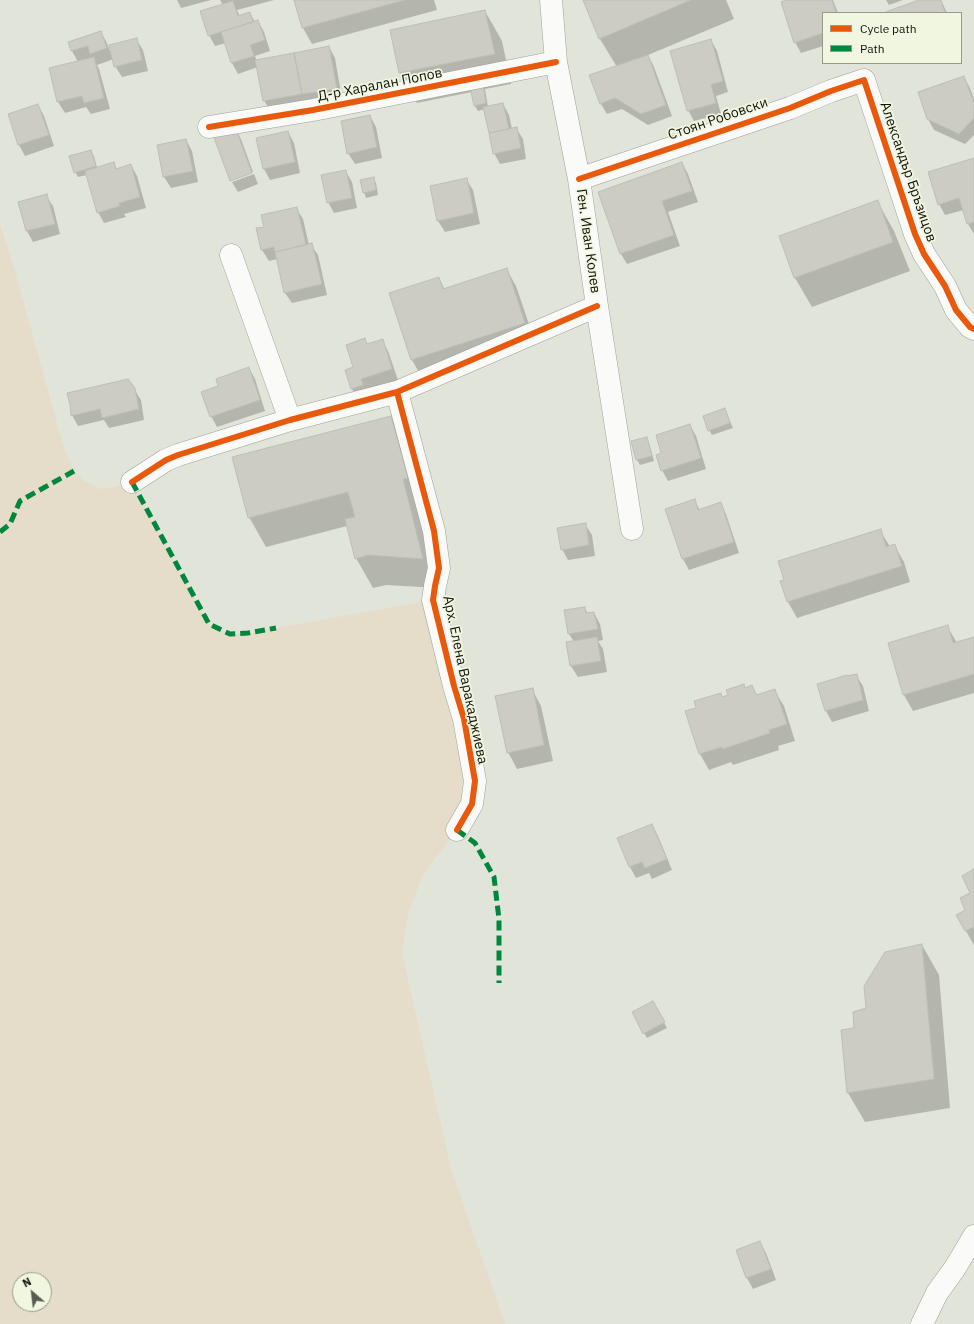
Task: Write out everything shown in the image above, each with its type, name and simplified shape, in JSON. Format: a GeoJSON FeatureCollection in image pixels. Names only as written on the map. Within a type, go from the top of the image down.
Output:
{"type":"FeatureCollection","features":[{"type":"Feature","properties":{"kind":"street","name":"Ген. Иван Колев"},"geometry":{"type":"LineString","coordinates":[[551,0],[556,62],[579,179],[597,306],[632,529]]}},
{"type":"Feature","properties":{"kind":"street","name":"Д-р Харалан Попов"},"geometry":{"type":"LineString","coordinates":[[209,127],[313,110],[556,62]]}},
{"type":"Feature","properties":{"kind":"street","name":"Стоян Робовски"},"geometry":{"type":"LineString","coordinates":[[579,179],[790,108],[831,91],[864,80]]}},
{"type":"Feature","properties":{"kind":"street","name":"Александър Бръзицов"},"geometry":{"type":"LineString","coordinates":[[864,80],[915,234],[924,254],[944,286],[956,310],[974,330]]}},
{"type":"Feature","properties":{"kind":"street"},"geometry":{"type":"LineString","coordinates":[[231,255],[290,420]]}},
{"type":"Feature","properties":{"kind":"street"},"geometry":{"type":"LineString","coordinates":[[132,482],[166,460],[178,455],[290,420],[397,392],[597,306]]}},
{"type":"Feature","properties":{"kind":"street","name":"Арх. Елена Варакаджиева"},"geometry":{"type":"LineString","coordinates":[[397,392],[434,531],[439,568],[433,600],[454,686],[464,719],[475,781],[472,804],[457,830]]}},
{"type":"Feature","properties":{"kind":"street"},"geometry":{"type":"LineString","coordinates":[[922,1324],[937,1293],[955,1268],[974,1236]]}},
{"type":"Feature","properties":{"kind":"shaded area"},"geometry":{"type":"Polygon","coordinates":[[[0,224],[16,275],[63,445],[74,471],[83,480],[101,489],[111,488],[132,482],[209,624],[230,634],[248,633],[433,600],[470,747],[457,830],[422,876],[408,915],[402,953],[451,1169],[505,1324],[0,1324],[0,224]]]}},
{"type":"Feature","properties":{"kind":"building"},"geometry":{"type":"Polygon","coordinates":[[[294,0],[405,0],[302,28],[294,0]]]}},
{"type":"Feature","properties":{"kind":"building"},"geometry":{"type":"Polygon","coordinates":[[[583,0],[691,0],[599,39],[583,0]]]}},
{"type":"Feature","properties":{"kind":"building"},"geometry":{"type":"Polygon","coordinates":[[[786,0],[832,0],[836,12],[822,12],[822,33],[794,43],[781,2],[786,0]]]}},
{"type":"Feature","properties":{"kind":"building"},"geometry":{"type":"Polygon","coordinates":[[[919,0],[941,0],[945,12],[886,12],[919,0]]]}},
{"type":"Feature","properties":{"kind":"building"},"geometry":{"type":"Polygon","coordinates":[[[233,1],[238,16],[250,12],[253,22],[208,36],[200,11],[233,1]]]}},
{"type":"Feature","properties":{"kind":"building"},"geometry":{"type":"Polygon","coordinates":[[[485,10],[495,54],[399,73],[390,30],[485,10]]]}},
{"type":"Feature","properties":{"kind":"building"},"geometry":{"type":"Polygon","coordinates":[[[258,20],[265,40],[250,45],[254,56],[231,63],[221,32],[258,20]]]}},
{"type":"Feature","properties":{"kind":"building"},"geometry":{"type":"Polygon","coordinates":[[[101,31],[107,48],[90,54],[88,46],[71,51],[68,42],[101,31]]]}},
{"type":"Feature","properties":{"kind":"building"},"geometry":{"type":"Polygon","coordinates":[[[137,38],[142,60],[114,67],[109,45],[137,38]]]}},
{"type":"Feature","properties":{"kind":"building"},"geometry":{"type":"Polygon","coordinates":[[[711,39],[723,81],[711,85],[716,103],[687,111],[670,51],[711,39]]]}},
{"type":"Feature","properties":{"kind":"building"},"geometry":{"type":"Polygon","coordinates":[[[329,46],[337,89],[302,94],[294,53],[329,46]]]}},
{"type":"Feature","properties":{"kind":"building"},"geometry":{"type":"Polygon","coordinates":[[[294,53],[302,94],[263,101],[255,60],[294,53]]]}},
{"type":"Feature","properties":{"kind":"building"},"geometry":{"type":"Polygon","coordinates":[[[648,55],[666,105],[641,114],[615,98],[600,104],[589,75],[648,55]]]}},
{"type":"Feature","properties":{"kind":"building"},"geometry":{"type":"Polygon","coordinates":[[[94,57],[104,98],[84,103],[82,96],[57,102],[49,68],[94,57]]]}},
{"type":"Feature","properties":{"kind":"building"},"geometry":{"type":"Polygon","coordinates":[[[964,76],[974,103],[974,118],[959,134],[927,119],[918,92],[964,76]]]}},
{"type":"Feature","properties":{"kind":"building"},"geometry":{"type":"Polygon","coordinates":[[[483,85],[486,103],[474,106],[470,87],[483,85]]]}},
{"type":"Feature","properties":{"kind":"building"},"geometry":{"type":"Polygon","coordinates":[[[503,103],[509,129],[489,133],[483,107],[503,103]]]}},
{"type":"Feature","properties":{"kind":"building"},"geometry":{"type":"Polygon","coordinates":[[[38,104],[49,135],[18,145],[8,114],[38,104]]]}},
{"type":"Feature","properties":{"kind":"building"},"geometry":{"type":"Polygon","coordinates":[[[370,115],[377,147],[347,154],[341,121],[370,115]]]}},
{"type":"Feature","properties":{"kind":"building"},"geometry":{"type":"Polygon","coordinates":[[[235,127],[252,173],[230,181],[213,135],[235,127]]]}},
{"type":"Feature","properties":{"kind":"building"},"geometry":{"type":"Polygon","coordinates":[[[517,127],[521,148],[493,154],[489,133],[517,127]]]}},
{"type":"Feature","properties":{"kind":"building"},"geometry":{"type":"Polygon","coordinates":[[[288,131],[295,162],[263,169],[256,138],[288,131]]]}},
{"type":"Feature","properties":{"kind":"building"},"geometry":{"type":"Polygon","coordinates":[[[186,139],[193,171],[163,177],[157,145],[186,139]]]}},
{"type":"Feature","properties":{"kind":"building"},"geometry":{"type":"Polygon","coordinates":[[[91,150],[96,166],[74,173],[69,156],[91,150]]]}},
{"type":"Feature","properties":{"kind":"building"},"geometry":{"type":"Polygon","coordinates":[[[974,158],[974,222],[967,224],[959,198],[938,205],[928,172],[974,158]]]}},
{"type":"Feature","properties":{"kind":"building"},"geometry":{"type":"Polygon","coordinates":[[[114,162],[116,169],[131,164],[140,197],[119,203],[120,206],[97,213],[85,171],[114,162]]]}},
{"type":"Feature","properties":{"kind":"building"},"geometry":{"type":"Polygon","coordinates":[[[682,162],[692,191],[662,201],[674,235],[620,254],[598,192],[682,162]]]}},
{"type":"Feature","properties":{"kind":"building"},"geometry":{"type":"Polygon","coordinates":[[[346,170],[352,198],[327,203],[321,175],[346,170]]]}},
{"type":"Feature","properties":{"kind":"building"},"geometry":{"type":"Polygon","coordinates":[[[374,177],[376,190],[363,193],[360,180],[374,177]]]}},
{"type":"Feature","properties":{"kind":"building"},"geometry":{"type":"Polygon","coordinates":[[[467,178],[474,213],[437,221],[430,186],[467,178]]]}},
{"type":"Feature","properties":{"kind":"building"},"geometry":{"type":"Polygon","coordinates":[[[47,194],[55,224],[26,231],[18,202],[47,194]]]}},
{"type":"Feature","properties":{"kind":"building"},"geometry":{"type":"Polygon","coordinates":[[[878,200],[893,242],[794,278],[779,236],[878,200]]]}},
{"type":"Feature","properties":{"kind":"building"},"geometry":{"type":"Polygon","coordinates":[[[297,207],[306,245],[275,252],[274,247],[261,250],[256,228],[264,227],[261,215],[297,207]]]}},
{"type":"Feature","properties":{"kind":"building"},"geometry":{"type":"Polygon","coordinates":[[[312,243],[322,284],[284,293],[275,252],[312,243]]]}},
{"type":"Feature","properties":{"kind":"building"},"geometry":{"type":"Polygon","coordinates":[[[507,268],[525,323],[411,360],[389,293],[439,277],[443,289],[507,268]]]}},
{"type":"Feature","properties":{"kind":"building"},"geometry":{"type":"Polygon","coordinates":[[[365,338],[367,344],[383,339],[392,369],[361,379],[363,385],[351,389],[345,370],[353,367],[346,345],[365,338]]]}},
{"type":"Feature","properties":{"kind":"building"},"geometry":{"type":"Polygon","coordinates":[[[249,367],[260,400],[210,417],[201,392],[218,386],[216,379],[249,367]]]}},
{"type":"Feature","properties":{"kind":"building"},"geometry":{"type":"Polygon","coordinates":[[[128,379],[135,388],[139,409],[102,418],[100,409],[71,416],[67,393],[128,379]]]}},
{"type":"Feature","properties":{"kind":"building"},"geometry":{"type":"Polygon","coordinates":[[[725,408],[730,423],[708,431],[703,416],[725,408]]]}},
{"type":"Feature","properties":{"kind":"building"},"geometry":{"type":"Polygon","coordinates":[[[391,416],[408,478],[403,479],[423,559],[368,555],[355,559],[345,519],[355,517],[348,492],[248,518],[232,457],[391,416]]]}},
{"type":"Feature","properties":{"kind":"building"},"geometry":{"type":"Polygon","coordinates":[[[690,424],[701,458],[661,471],[656,455],[661,453],[656,435],[690,424]]]}},
{"type":"Feature","properties":{"kind":"building"},"geometry":{"type":"Polygon","coordinates":[[[647,437],[652,456],[636,460],[631,441],[647,437]]]}},
{"type":"Feature","properties":{"kind":"building"},"geometry":{"type":"Polygon","coordinates":[[[695,499],[698,510],[721,502],[734,542],[682,559],[665,509],[695,499]]]}},
{"type":"Feature","properties":{"kind":"building"},"geometry":{"type":"Polygon","coordinates":[[[586,523],[589,545],[561,550],[557,528],[586,523]]]}},
{"type":"Feature","properties":{"kind":"building"},"geometry":{"type":"Polygon","coordinates":[[[881,529],[886,547],[895,544],[902,566],[787,602],[780,581],[784,580],[778,561],[881,529]]]}},
{"type":"Feature","properties":{"kind":"building"},"geometry":{"type":"Polygon","coordinates":[[[585,607],[586,613],[594,612],[598,629],[568,634],[564,610],[585,607]]]}},
{"type":"Feature","properties":{"kind":"building"},"geometry":{"type":"Polygon","coordinates":[[[948,625],[953,643],[974,637],[974,674],[903,695],[888,643],[948,625]]]}},
{"type":"Feature","properties":{"kind":"building"},"geometry":{"type":"Polygon","coordinates":[[[597,637],[601,661],[570,666],[566,642],[597,637]]]}},
{"type":"Feature","properties":{"kind":"building"},"geometry":{"type":"Polygon","coordinates":[[[857,674],[863,700],[825,711],[817,684],[847,675],[857,674]]]}},
{"type":"Feature","properties":{"kind":"building"},"geometry":{"type":"Polygon","coordinates":[[[744,684],[745,688],[752,685],[756,695],[775,689],[787,724],[769,730],[770,733],[723,749],[722,747],[699,754],[685,711],[696,708],[694,701],[721,693],[722,697],[728,695],[726,690],[744,684]]]}},
{"type":"Feature","properties":{"kind":"building"},"geometry":{"type":"Polygon","coordinates":[[[533,688],[544,745],[507,753],[495,696],[533,688]]]}},
{"type":"Feature","properties":{"kind":"building"},"geometry":{"type":"Polygon","coordinates":[[[652,824],[667,859],[645,868],[642,862],[629,867],[617,838],[652,824]]]}},
{"type":"Feature","properties":{"kind":"building"},"geometry":{"type":"Polygon","coordinates":[[[974,869],[974,927],[965,931],[956,915],[965,910],[960,898],[970,893],[962,876],[974,869]]]}},
{"type":"Feature","properties":{"kind":"building"},"geometry":{"type":"Polygon","coordinates":[[[922,944],[934,1079],[847,1093],[841,1030],[854,1028],[853,1012],[866,1008],[864,986],[885,952],[922,944]]]}},
{"type":"Feature","properties":{"kind":"building"},"geometry":{"type":"Polygon","coordinates":[[[653,1001],[665,1022],[643,1034],[632,1012],[653,1001]]]}},
{"type":"Feature","properties":{"kind":"building"},"geometry":{"type":"Polygon","coordinates":[[[760,1241],[771,1269],[746,1278],[736,1250],[760,1241]]]}},
{"type":"Feature","properties":{"kind":"marked path"},"geometry":{"type":"LineString","coordinates":[[0,532],[10,524],[20,501],[74,471]]}},
{"type":"Feature","properties":{"kind":"marked path"},"geometry":{"type":"LineString","coordinates":[[132,482],[209,624],[230,634],[248,633],[276,628]]}},
{"type":"Feature","properties":{"kind":"marked path"},"geometry":{"type":"LineString","coordinates":[[457,830],[475,843],[494,877],[499,919],[499,983]]}},
{"type":"Feature","properties":{"kind":"cycle path"},"geometry":{"type":"LineString","coordinates":[[209,127],[313,110],[556,62]]}},
{"type":"Feature","properties":{"kind":"cycle path"},"geometry":{"type":"LineString","coordinates":[[579,179],[790,108],[831,91],[864,80],[915,234],[924,254],[945,286],[956,310],[970,327],[974,329]]}},
{"type":"Feature","properties":{"kind":"cycle path"},"geometry":{"type":"LineString","coordinates":[[132,482],[166,460],[178,455],[290,420],[397,392],[597,306]]}},
{"type":"Feature","properties":{"kind":"cycle path"},"geometry":{"type":"LineString","coordinates":[[397,392],[434,531],[439,568],[433,600],[454,686],[464,719],[475,781],[472,804],[457,830]]}}]}
